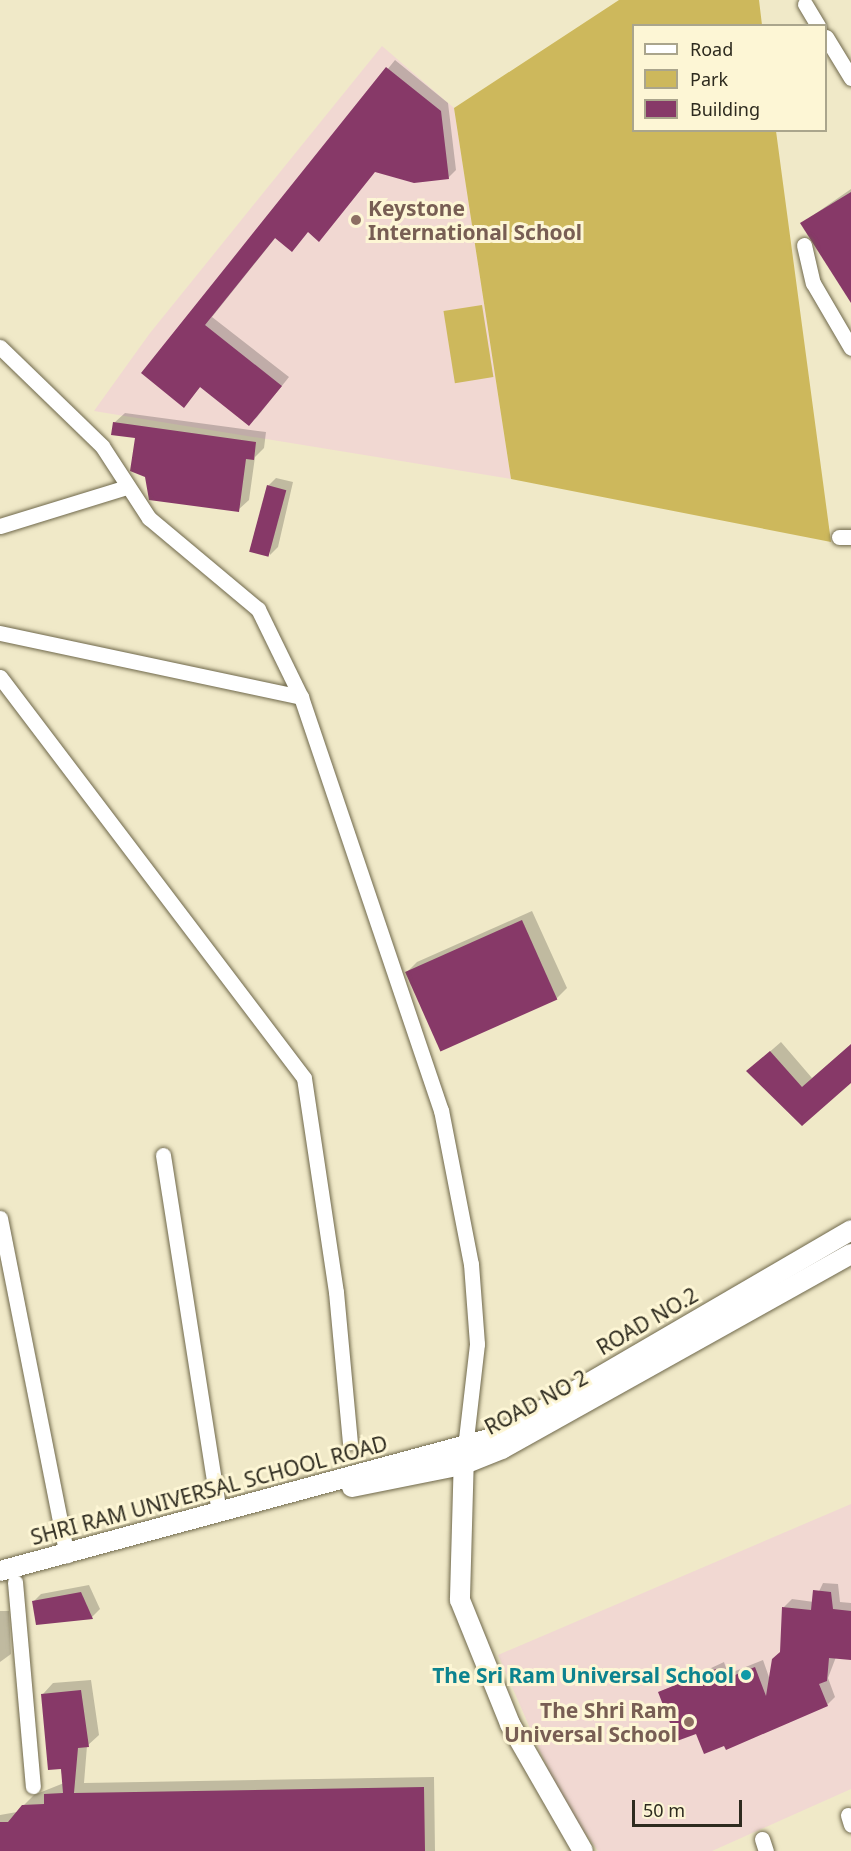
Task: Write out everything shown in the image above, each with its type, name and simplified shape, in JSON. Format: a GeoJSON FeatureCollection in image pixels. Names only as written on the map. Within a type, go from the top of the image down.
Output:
{"type":"FeatureCollection","features":[{"type":"Feature","properties":{"kind":"street"},"geometry":{"type":"LineString","coordinates":[[805,4],[817,24]]}},
{"type":"Feature","properties":{"kind":"street"},"geometry":{"type":"LineString","coordinates":[[827,40],[851,78]]}},
{"type":"Feature","properties":{"kind":"street"},"geometry":{"type":"LineString","coordinates":[[804,244],[813,283],[851,348]]}},
{"type":"Feature","properties":{"kind":"street"},"geometry":{"type":"LineString","coordinates":[[0,346],[26,377],[83,425],[148,518],[258,609],[301,697],[441,1110],[471,1264],[477,1333],[463,1456],[460,1600],[510,1724],[583,1851]]}},
{"type":"Feature","properties":{"kind":"street"},"geometry":{"type":"LineString","coordinates":[[0,526],[127,487]]}},
{"type":"Feature","properties":{"kind":"street"},"geometry":{"type":"LineString","coordinates":[[0,633],[301,697]]}},
{"type":"Feature","properties":{"kind":"street"},"geometry":{"type":"LineString","coordinates":[[0,677],[304,1078],[336,1292],[350,1442]]}},
{"type":"Feature","properties":{"kind":"street"},"geometry":{"type":"LineString","coordinates":[[163,1155],[218,1508]]}},
{"type":"Feature","properties":{"kind":"street"},"geometry":{"type":"LineString","coordinates":[[0,1218],[67,1555]]}},
{"type":"Feature","properties":{"kind":"street","name":"ROAD NO.2"},"geometry":{"type":"LineString","coordinates":[[463,1456],[851,1230]]}},
{"type":"Feature","properties":{"kind":"street","name":"ROAD NO 2"},"geometry":{"type":"LineString","coordinates":[[463,1456],[502,1449],[851,1254]]}},
{"type":"Feature","properties":{"kind":"street","name":"SHRI RAM UNIVERSAL SCHOOL ROAD"},"geometry":{"type":"LineString","coordinates":[[5,1579],[67,1555],[218,1508],[463,1456]]}},
{"type":"Feature","properties":{"kind":"street","name":"SHRI RAM UNIVERSAL SCHOOL ROAD"},"geometry":{"type":"LineString","coordinates":[[5,1579],[463,1456]]}},
{"type":"Feature","properties":{"kind":"street"},"geometry":{"type":"LineString","coordinates":[[5,1579],[33,1786]]}},
{"type":"Feature","properties":{"kind":"shaded area","name":"Keystone International School"},"geometry":{"type":"Polygon","coordinates":[[[382,46],[454,108],[511,479],[94,411],[150,333],[382,46]]]}},
{"type":"Feature","properties":{"kind":"shaded area","name":"The Shri Ram Universal School"},"geometry":{"type":"Polygon","coordinates":[[[851,1504],[851,1789],[712,1851],[598,1851],[561,1799],[498,1655],[851,1504]]]}},
{"type":"Feature","properties":{"kind":"green space"},"geometry":{"type":"Polygon","coordinates":[[[619,0],[759,0],[762,24],[632,24],[632,132],[776,132],[831,542],[511,479],[454,108],[619,0]]]}},
{"type":"Feature","properties":{"kind":"green space"},"geometry":{"type":"Polygon","coordinates":[[[482,305],[493,377],[455,383],[443,311],[482,305]]]}},
{"type":"Feature","properties":{"kind":"building"},"geometry":{"type":"Polygon","coordinates":[[[386,67],[441,111],[449,179],[414,183],[375,172],[319,242],[308,232],[292,252],[275,238],[205,325],[282,386],[249,426],[200,387],[184,408],[141,373],[386,67]]]}},
{"type":"Feature","properties":{"kind":"building"},"geometry":{"type":"Polygon","coordinates":[[[851,192],[851,303],[800,223],[851,192]]]}},
{"type":"Feature","properties":{"kind":"building"},"geometry":{"type":"Polygon","coordinates":[[[113,422],[256,442],[254,460],[246,459],[239,512],[149,500],[145,477],[130,471],[135,438],[111,435],[113,422]]]}},
{"type":"Feature","properties":{"kind":"building"},"geometry":{"type":"Polygon","coordinates":[[[267,485],[286,490],[268,557],[249,552],[267,485]]]}},
{"type":"Feature","properties":{"kind":"building"},"geometry":{"type":"Polygon","coordinates":[[[522,920],[557,999],[440,1052],[405,972],[522,920]]]}},
{"type":"Feature","properties":{"kind":"building"},"geometry":{"type":"Polygon","coordinates":[[[851,1044],[851,1083],[802,1126],[746,1071],[770,1051],[802,1087],[851,1044]]]}},
{"type":"Feature","properties":{"kind":"building","name":"The Sri Ram Universal School"},"geometry":{"type":"Polygon","coordinates":[[[813,1590],[831,1592],[833,1609],[851,1611],[851,1660],[829,1658],[827,1681],[819,1684],[828,1706],[726,1750],[724,1746],[704,1754],[696,1734],[677,1741],[658,1692],[716,1669],[720,1681],[755,1667],[766,1696],[772,1659],[780,1652],[782,1607],[811,1610],[813,1590]]]}},
{"type":"Feature","properties":{"kind":"building"},"geometry":{"type":"Polygon","coordinates":[[[81,1592],[93,1619],[36,1625],[32,1601],[81,1592]]]}},
{"type":"Feature","properties":{"kind":"building"},"geometry":{"type":"Polygon","coordinates":[[[81,1690],[89,1747],[78,1748],[74,1793],[424,1787],[425,1851],[0,1851],[0,1822],[8,1822],[22,1805],[44,1804],[44,1794],[63,1793],[61,1769],[48,1770],[41,1694],[81,1690]]]}},
{"type":"Feature","properties":{"kind":"place","name":"Keystone International School"},"geometry":{"type":"Point","coordinates":[356,220]}},
{"type":"Feature","properties":{"kind":"place","name":"The Sri Ram Universal School"},"geometry":{"type":"Point","coordinates":[746,1675]}},
{"type":"Feature","properties":{"kind":"place","name":"The Shri Ram Universal School"},"geometry":{"type":"Point","coordinates":[689,1722]}}]}
